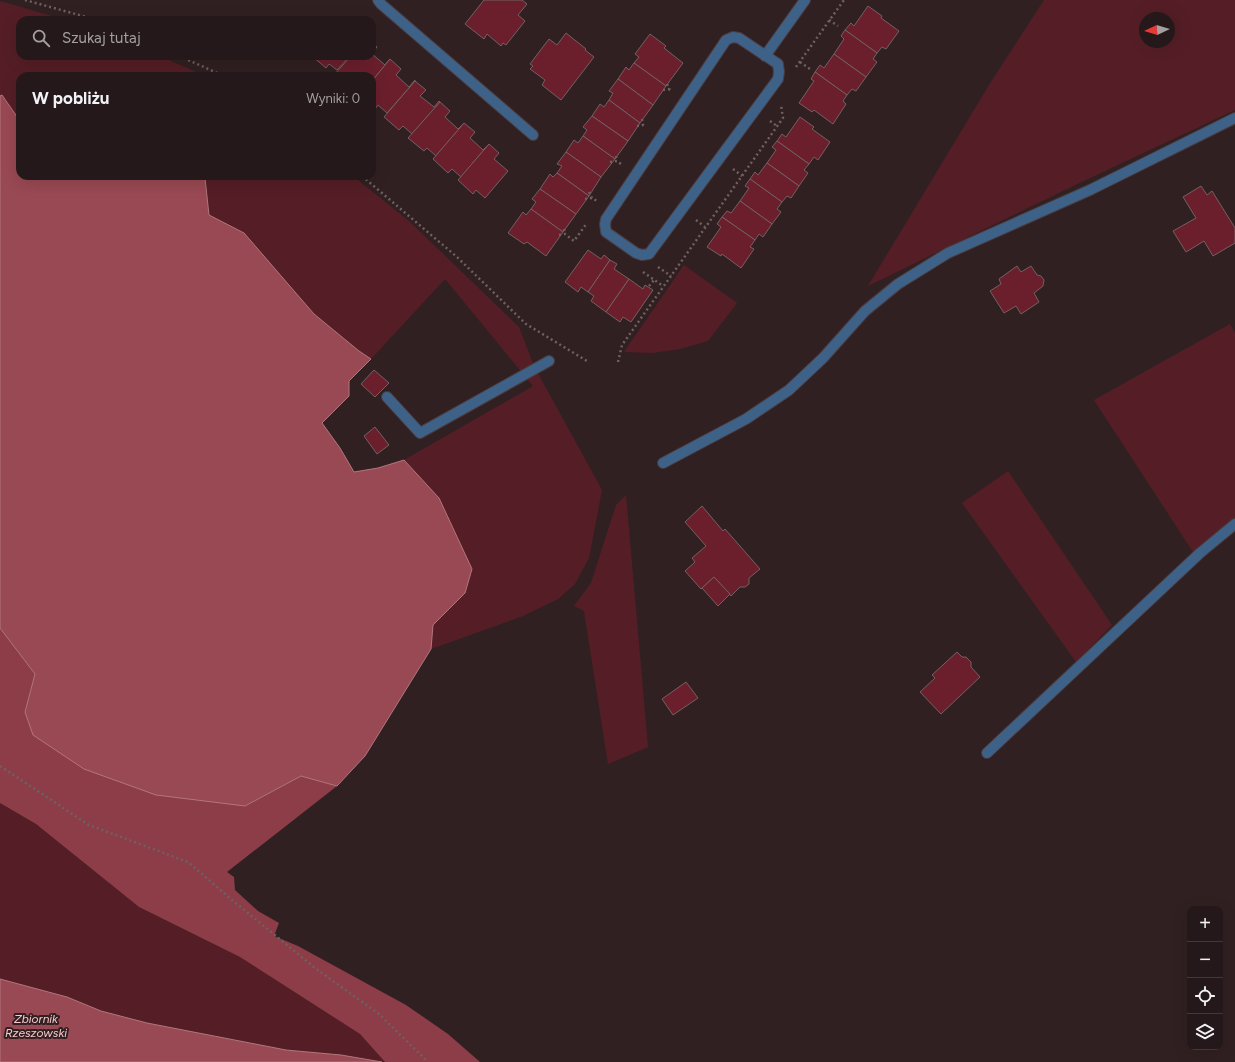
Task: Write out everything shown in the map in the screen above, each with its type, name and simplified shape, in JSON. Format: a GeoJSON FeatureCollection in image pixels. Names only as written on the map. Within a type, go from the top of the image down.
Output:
{"type":"FeatureCollection","features":[{"type":"Feature","properties":{"kind":"street"},"geometry":{"type":"LineString","coordinates":[[378,0],[533,135]]}},
{"type":"Feature","properties":{"kind":"street"},"geometry":{"type":"LineString","coordinates":[[765,56],[804,0]]}},
{"type":"Feature","properties":{"kind":"street"},"geometry":{"type":"LineString","coordinates":[[734,37],[739,38],[765,56],[778,64],[778,79],[649,254],[642,255],[636,253],[606,232],[606,219],[726,40],[734,37]]}},
{"type":"Feature","properties":{"kind":"street"},"geometry":{"type":"LineString","coordinates":[[663,463],[746,419],[789,390],[823,358],[865,311],[898,284],[948,253],[1090,190],[1235,118]]}},
{"type":"Feature","properties":{"kind":"street"},"geometry":{"type":"LineString","coordinates":[[387,397],[420,433],[549,361]]}},
{"type":"Feature","properties":{"kind":"street"},"geometry":{"type":"LineString","coordinates":[[987,754],[1200,553],[1235,524]]}},
{"type":"Feature","properties":{"kind":"path"},"geometry":{"type":"LineString","coordinates":[[25,0],[83,16]]}},
{"type":"Feature","properties":{"kind":"path"},"geometry":{"type":"LineString","coordinates":[[796,68],[844,0]]}},
{"type":"Feature","properties":{"kind":"path"},"geometry":{"type":"LineString","coordinates":[[829,20],[838,26]]}},
{"type":"Feature","properties":{"kind":"path"},"geometry":{"type":"LineString","coordinates":[[188,60],[215,72]]}},
{"type":"Feature","properties":{"kind":"path"},"geometry":{"type":"LineString","coordinates":[[800,62],[810,69]]}},
{"type":"Feature","properties":{"kind":"path"},"geometry":{"type":"LineString","coordinates":[[662,90],[668,89],[667,84]]}},
{"type":"Feature","properties":{"kind":"path"},"geometry":{"type":"LineString","coordinates":[[618,362],[622,345],[783,118],[780,98]]}},
{"type":"Feature","properties":{"kind":"path"},"geometry":{"type":"LineString","coordinates":[[642,119],[643,125]]}},
{"type":"Feature","properties":{"kind":"path"},"geometry":{"type":"LineString","coordinates":[[616,156],[617,162]]}},
{"type":"Feature","properties":{"kind":"path"},"geometry":{"type":"LineString","coordinates":[[610,162],[617,162],[626,168]]}},
{"type":"Feature","properties":{"kind":"path"},"geometry":{"type":"LineString","coordinates":[[367,180],[457,257],[526,324],[586,361]]}},
{"type":"Feature","properties":{"kind":"path"},"geometry":{"type":"LineString","coordinates":[[589,192],[592,198],[600,204]]}},
{"type":"Feature","properties":{"kind":"path"},"geometry":{"type":"LineString","coordinates":[[585,199],[592,198]]}},
{"type":"Feature","properties":{"kind":"path"},"geometry":{"type":"LineString","coordinates":[[559,235],[565,234],[564,229]]}},
{"type":"Feature","properties":{"kind":"path"},"geometry":{"type":"LineString","coordinates":[[649,286],[654,280]]}},
{"type":"Feature","properties":{"kind":"path"},"geometry":{"type":"LineString","coordinates":[[0,766],[89,826],[188,862],[315,968],[379,1014],[426,1060]]}},
{"type":"Feature","properties":{"kind":"shaded area"},"geometry":{"type":"Polygon","coordinates":[[[1044,0],[1235,0],[1235,110],[1071,187],[868,286],[989,85],[1044,0]]]}},
{"type":"Feature","properties":{"kind":"shaded area"},"geometry":{"type":"Polygon","coordinates":[[[0,1],[52,16],[16,16],[16,60],[169,60],[196,72],[16,72],[16,115],[2,95],[0,96],[0,1]]]}},
{"type":"Feature","properties":{"kind":"shaded area"},"geometry":{"type":"Polygon","coordinates":[[[205,180],[358,180],[409,221],[519,327],[534,366],[602,490],[589,558],[575,584],[558,599],[523,616],[431,649],[433,625],[465,593],[439,498],[404,460],[533,386],[445,279],[371,359],[314,314],[244,233],[209,215],[205,180]]]}},
{"type":"Feature","properties":{"kind":"shaded area"},"geometry":{"type":"Polygon","coordinates":[[[684,265],[737,303],[708,341],[680,349],[652,353],[624,352],[684,265]]]}},
{"type":"Feature","properties":{"kind":"shaded area"},"geometry":{"type":"Polygon","coordinates":[[[1230,324],[1235,333],[1235,518],[1193,552],[1094,400],[1230,324]]]}},
{"type":"Feature","properties":{"kind":"shaded area"},"geometry":{"type":"Polygon","coordinates":[[[1008,471],[1112,625],[1076,662],[962,503],[1008,471]]]}},
{"type":"Feature","properties":{"kind":"shaded area"},"geometry":{"type":"Polygon","coordinates":[[[626,495],[648,747],[608,764],[584,611],[574,606],[591,583],[616,505],[626,495]]]}},
{"type":"Feature","properties":{"kind":"shaded area"},"geometry":{"type":"Polygon","coordinates":[[[0,628],[35,674],[25,712],[245,806],[301,776],[337,786],[227,872],[234,877],[235,890],[258,911],[279,923],[274,936],[298,946],[406,1005],[448,1034],[480,1062],[385,1062],[360,1034],[240,957],[139,907],[36,824],[0,803],[0,628]]]}},
{"type":"Feature","properties":{"kind":"shaded area"},"geometry":{"type":"Polygon","coordinates":[[[0,803],[36,824],[139,907],[240,957],[360,1034],[385,1062],[341,1055],[286,1050],[147,1023],[101,1011],[67,997],[0,979],[0,803]]]}},
{"type":"Feature","properties":{"kind":"water"},"geometry":{"type":"Polygon","coordinates":[[[2,95],[16,115],[16,180],[205,180],[209,215],[244,233],[314,314],[371,359],[349,381],[349,396],[322,423],[340,448],[354,472],[378,468],[404,460],[439,498],[472,569],[465,593],[433,625],[431,649],[365,756],[337,786],[301,776],[245,806],[156,795],[84,769],[33,735],[25,712],[35,674],[0,628],[0,96],[2,95]]]}},
{"type":"Feature","properties":{"kind":"water","name":"Zbiornik Rzeszowski"},"geometry":{"type":"Polygon","coordinates":[[[0,979],[67,997],[101,1011],[147,1023],[286,1050],[341,1055],[382,1062],[0,1062],[0,979]]]}},
{"type":"Feature","properties":{"kind":"building"},"geometry":{"type":"Polygon","coordinates":[[[484,0],[522,0],[527,4],[518,15],[525,21],[506,45],[503,43],[501,46],[487,34],[484,39],[465,24],[484,0]]]}},
{"type":"Feature","properties":{"kind":"building"},"geometry":{"type":"Polygon","coordinates":[[[868,6],[899,31],[886,49],[882,47],[877,53],[845,30],[851,23],[854,26],[868,6]]]}},
{"type":"Feature","properties":{"kind":"building"},"geometry":{"type":"Polygon","coordinates":[[[845,30],[877,53],[873,59],[877,62],[866,77],[834,54],[844,39],[841,36],[845,30]]]}},
{"type":"Feature","properties":{"kind":"building"},"geometry":{"type":"Polygon","coordinates":[[[566,33],[594,57],[561,100],[542,85],[545,80],[530,69],[533,66],[530,64],[549,39],[557,45],[566,33]]]}},
{"type":"Feature","properties":{"kind":"building"},"geometry":{"type":"Polygon","coordinates":[[[650,34],[666,46],[664,48],[683,63],[666,86],[634,63],[639,57],[635,54],[650,34]]]}},
{"type":"Feature","properties":{"kind":"building"},"geometry":{"type":"Polygon","coordinates":[[[834,54],[866,77],[856,91],[852,89],[847,95],[815,72],[820,65],[824,68],[834,54]]]}},
{"type":"Feature","properties":{"kind":"building"},"geometry":{"type":"Polygon","coordinates":[[[376,57],[385,65],[390,59],[376,76],[376,72],[337,72],[347,60],[376,60],[376,57]]]}},
{"type":"Feature","properties":{"kind":"building"},"geometry":{"type":"Polygon","coordinates":[[[390,59],[401,69],[396,75],[409,87],[415,81],[387,113],[378,105],[376,108],[376,76],[390,59]]]}},
{"type":"Feature","properties":{"kind":"building"},"geometry":{"type":"Polygon","coordinates":[[[317,60],[346,60],[337,70],[329,64],[326,68],[317,60]]]}},
{"type":"Feature","properties":{"kind":"building"},"geometry":{"type":"Polygon","coordinates":[[[634,63],[666,86],[653,105],[618,79],[626,67],[629,70],[634,63]]]}},
{"type":"Feature","properties":{"kind":"building"},"geometry":{"type":"Polygon","coordinates":[[[815,72],[847,95],[843,101],[846,104],[833,124],[814,110],[812,112],[799,103],[814,81],[811,79],[815,72]]]}},
{"type":"Feature","properties":{"kind":"building"},"geometry":{"type":"Polygon","coordinates":[[[618,79],[653,105],[640,123],[609,100],[613,93],[609,91],[618,79]]]}},
{"type":"Feature","properties":{"kind":"building"},"geometry":{"type":"Polygon","coordinates":[[[415,81],[426,90],[420,96],[434,107],[439,101],[440,102],[412,134],[403,126],[399,130],[384,117],[415,81]]]}},
{"type":"Feature","properties":{"kind":"building"},"geometry":{"type":"Polygon","coordinates":[[[609,100],[640,123],[628,141],[592,116],[600,104],[604,107],[609,100]]]}},
{"type":"Feature","properties":{"kind":"building"},"geometry":{"type":"Polygon","coordinates":[[[440,102],[450,111],[445,117],[458,129],[464,123],[436,156],[427,148],[424,151],[408,138],[440,102]]]}},
{"type":"Feature","properties":{"kind":"building"},"geometry":{"type":"Polygon","coordinates":[[[592,116],[628,141],[615,159],[583,136],[587,130],[583,127],[592,116]]]}},
{"type":"Feature","properties":{"kind":"building"},"geometry":{"type":"Polygon","coordinates":[[[800,117],[814,127],[812,129],[830,142],[818,160],[814,157],[809,164],[777,141],[782,134],[786,137],[800,117]]]}},
{"type":"Feature","properties":{"kind":"building"},"geometry":{"type":"Polygon","coordinates":[[[464,123],[475,132],[470,138],[483,150],[489,144],[461,177],[452,169],[448,173],[433,159],[464,123]]]}},
{"type":"Feature","properties":{"kind":"building"},"geometry":{"type":"Polygon","coordinates":[[[583,136],[615,159],[601,177],[566,152],[574,140],[578,143],[583,136]]]}},
{"type":"Feature","properties":{"kind":"building"},"geometry":{"type":"Polygon","coordinates":[[[777,141],[809,164],[804,170],[808,173],[799,186],[767,163],[776,150],[772,147],[777,141]]]}},
{"type":"Feature","properties":{"kind":"building"},"geometry":{"type":"Polygon","coordinates":[[[489,144],[499,153],[494,159],[508,171],[485,198],[476,190],[473,194],[458,180],[489,144]]]}},
{"type":"Feature","properties":{"kind":"building"},"geometry":{"type":"Polygon","coordinates":[[[566,152],[601,177],[589,196],[557,173],[562,166],[557,164],[566,152]]]}},
{"type":"Feature","properties":{"kind":"building"},"geometry":{"type":"Polygon","coordinates":[[[767,163],[799,186],[791,198],[787,196],[782,202],[750,179],[755,172],[758,175],[767,163]]]}},
{"type":"Feature","properties":{"kind":"building"},"geometry":{"type":"Polygon","coordinates":[[[557,173],[589,196],[576,214],[540,189],[550,174],[553,177],[557,173]]]}},
{"type":"Feature","properties":{"kind":"building"},"geometry":{"type":"Polygon","coordinates":[[[750,179],[782,202],[777,209],[781,212],[772,224],[740,201],[749,188],[745,186],[750,179]]]}},
{"type":"Feature","properties":{"kind":"building"},"geometry":{"type":"Polygon","coordinates":[[[1201,186],[1207,195],[1212,191],[1235,228],[1235,243],[1213,256],[1204,241],[1186,252],[1173,231],[1196,218],[1183,197],[1201,186]]]}},
{"type":"Feature","properties":{"kind":"building"},"geometry":{"type":"Polygon","coordinates":[[[540,189],[576,214],[563,232],[531,209],[536,202],[532,199],[540,189]]]}},
{"type":"Feature","properties":{"kind":"building"},"geometry":{"type":"Polygon","coordinates":[[[740,201],[772,224],[763,237],[759,234],[755,240],[722,217],[727,211],[731,213],[740,201]]]}},
{"type":"Feature","properties":{"kind":"building"},"geometry":{"type":"Polygon","coordinates":[[[531,209],[563,232],[546,256],[527,242],[524,244],[508,233],[523,212],[526,215],[531,209]]]}},
{"type":"Feature","properties":{"kind":"building"},"geometry":{"type":"Polygon","coordinates":[[[722,217],[755,240],[750,247],[754,249],[741,268],[722,254],[721,256],[707,247],[721,227],[717,224],[722,217]]]}},
{"type":"Feature","properties":{"kind":"building"},"geometry":{"type":"Polygon","coordinates":[[[588,250],[601,259],[604,255],[610,260],[588,292],[581,287],[578,292],[565,282],[588,250]]]}},
{"type":"Feature","properties":{"kind":"building"},"geometry":{"type":"Polygon","coordinates":[[[610,260],[617,264],[614,269],[629,279],[606,312],[591,301],[594,296],[588,292],[610,260]]]}},
{"type":"Feature","properties":{"kind":"building"},"geometry":{"type":"Polygon","coordinates":[[[1017,266],[1021,272],[1031,266],[1037,275],[1041,276],[1044,280],[1043,286],[1034,293],[1039,302],[1021,314],[1016,306],[1004,313],[990,291],[1001,284],[999,279],[1017,266]]]}},
{"type":"Feature","properties":{"kind":"building"},"geometry":{"type":"Polygon","coordinates":[[[629,279],[643,289],[645,285],[653,290],[631,322],[623,317],[620,322],[606,312],[629,279]]]}},
{"type":"Feature","properties":{"kind":"building"},"geometry":{"type":"Polygon","coordinates":[[[374,370],[389,383],[375,397],[361,384],[374,370]]]}},
{"type":"Feature","properties":{"kind":"building"},"geometry":{"type":"Polygon","coordinates":[[[375,427],[389,445],[377,454],[364,436],[375,427]]]}},
{"type":"Feature","properties":{"kind":"building"},"geometry":{"type":"Polygon","coordinates":[[[702,506],[723,531],[725,529],[760,569],[749,578],[749,584],[745,587],[740,587],[731,596],[714,577],[701,589],[685,571],[695,562],[692,558],[706,546],[685,522],[702,506]]]}},
{"type":"Feature","properties":{"kind":"building"},"geometry":{"type":"Polygon","coordinates":[[[714,577],[730,594],[718,606],[702,588],[714,577]]]}},
{"type":"Feature","properties":{"kind":"building"},"geometry":{"type":"Polygon","coordinates":[[[957,652],[971,662],[971,667],[980,677],[941,714],[920,692],[935,678],[932,675],[957,652]]]}},
{"type":"Feature","properties":{"kind":"building"},"geometry":{"type":"Polygon","coordinates":[[[686,682],[698,698],[673,715],[662,699],[686,682]]]}}]}
